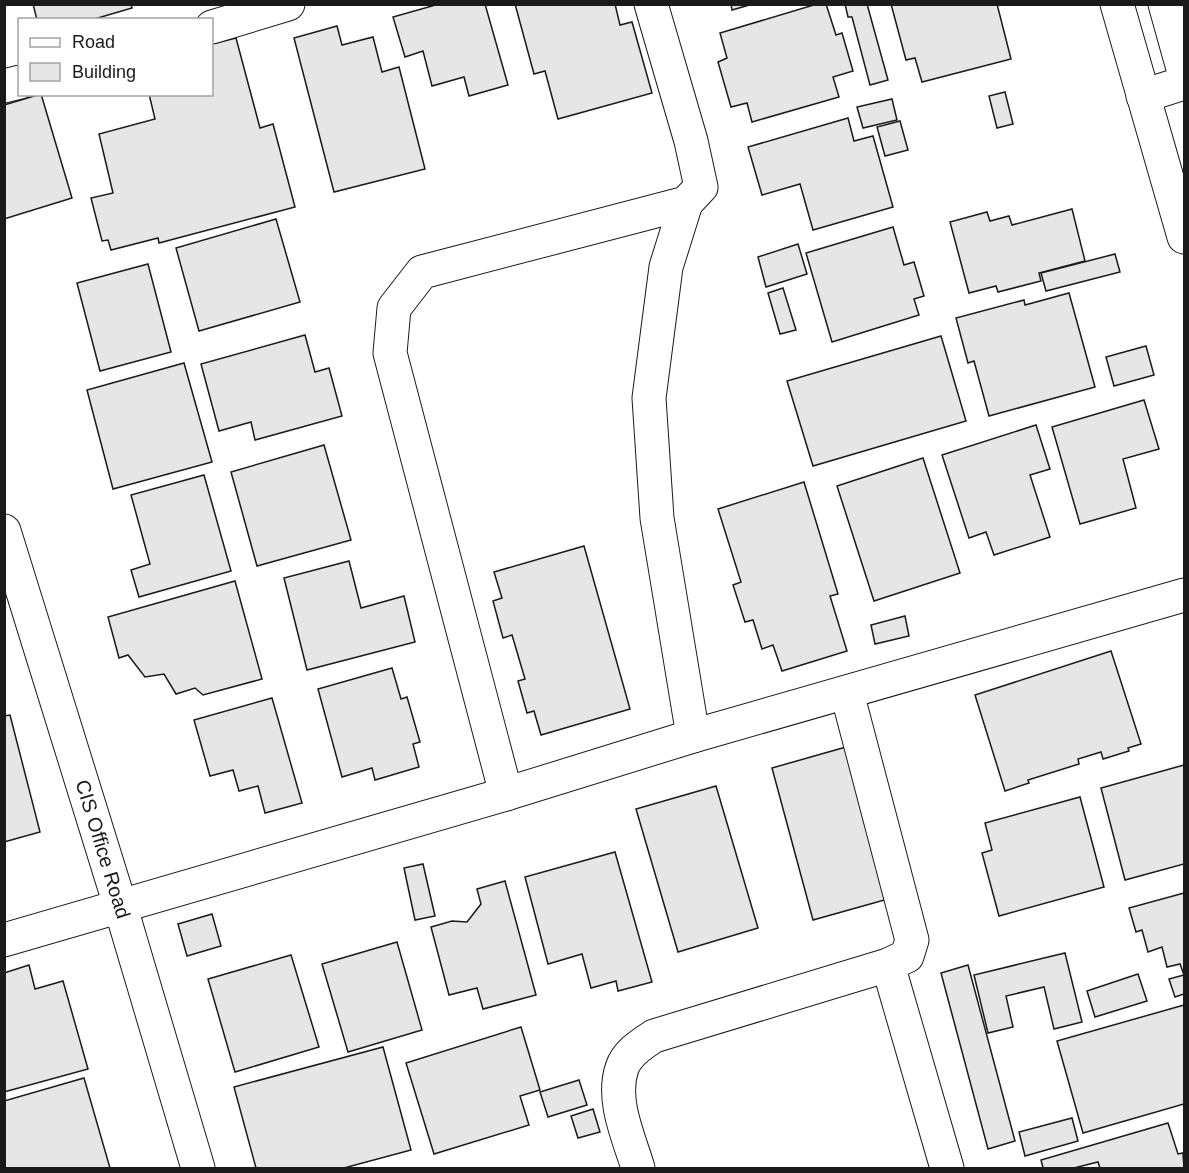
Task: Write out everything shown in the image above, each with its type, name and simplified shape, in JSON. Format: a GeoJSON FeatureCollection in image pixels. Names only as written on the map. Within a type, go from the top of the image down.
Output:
{"type":"FeatureCollection","features":[{"type":"Feature","properties":{"kind":"street"},"geometry":{"type":"LineString","coordinates":[[651,4],[691,141],[700,187],[686,203],[666,267],[649,398],[657,518],[693,736]]}},
{"type":"Feature","properties":{"kind":"street"},"geometry":{"type":"LineString","coordinates":[[1117,4],[1185,237]]}},
{"type":"Feature","properties":{"kind":"street"},"geometry":{"type":"LineString","coordinates":[[1165,4],[1185,72]]}},
{"type":"Feature","properties":{"kind":"street"},"geometry":{"type":"LineString","coordinates":[[213,27],[281,5]]}},
{"type":"Feature","properties":{"kind":"street"},"geometry":{"type":"LineString","coordinates":[[1143,96],[1185,83]]}},
{"type":"Feature","properties":{"kind":"street"},"geometry":{"type":"LineString","coordinates":[[506,794],[390,353],[393,308],[422,272],[686,203]]}},
{"type":"Feature","properties":{"kind":"street","name":"CIS Office Road"},"geometry":{"type":"LineString","coordinates":[[4,531],[120,905],[198,1168]]}},
{"type":"Feature","properties":{"kind":"street"},"geometry":{"type":"LineString","coordinates":[[4,940],[506,794],[693,736],[1185,595]]}},
{"type":"Feature","properties":{"kind":"street"},"geometry":{"type":"LineString","coordinates":[[638,1168],[618,1100],[622,1068],[636,1048],[654,1036],[888,965],[907,956],[912,940],[847,693]]}},
{"type":"Feature","properties":{"kind":"street"},"geometry":{"type":"LineString","coordinates":[[888,965],[947,1168]]}},
{"type":"Feature","properties":{"kind":"building"},"geometry":{"type":"Polygon","coordinates":[[[33,4],[131,4],[132,8],[98,18],[36,18],[33,4]]]}},
{"type":"Feature","properties":{"kind":"building"},"geometry":{"type":"Polygon","coordinates":[[[439,4],[485,4],[508,85],[469,96],[464,77],[432,86],[423,51],[405,57],[393,17],[439,4]]]}},
{"type":"Feature","properties":{"kind":"building"},"geometry":{"type":"Polygon","coordinates":[[[515,4],[615,4],[620,25],[632,22],[652,93],[558,119],[545,71],[534,74],[515,4]]]}},
{"type":"Feature","properties":{"kind":"building"},"geometry":{"type":"Polygon","coordinates":[[[731,4],[753,4],[732,10],[731,4]]]}},
{"type":"Feature","properties":{"kind":"building"},"geometry":{"type":"Polygon","coordinates":[[[817,4],[826,4],[836,35],[842,33],[853,71],[833,77],[839,97],[752,122],[747,103],[731,107],[718,62],[727,58],[720,33],[817,4]]]}},
{"type":"Feature","properties":{"kind":"building"},"geometry":{"type":"Polygon","coordinates":[[[845,4],[867,4],[888,80],[870,85],[852,17],[848,17],[845,4]]]}},
{"type":"Feature","properties":{"kind":"building"},"geometry":{"type":"Polygon","coordinates":[[[891,4],[997,4],[1011,59],[922,82],[915,58],[906,60],[891,4]]]}},
{"type":"Feature","properties":{"kind":"building"},"geometry":{"type":"Polygon","coordinates":[[[337,26],[342,45],[373,37],[382,72],[399,67],[425,169],[334,192],[294,38],[337,26]]]}},
{"type":"Feature","properties":{"kind":"building"},"geometry":{"type":"Polygon","coordinates":[[[236,38],[260,128],[273,124],[295,207],[159,243],[158,238],[111,250],[108,240],[102,241],[91,198],[113,193],[99,134],[155,119],[149,96],[213,96],[213,44],[236,38]]]}},
{"type":"Feature","properties":{"kind":"building"},"geometry":{"type":"Polygon","coordinates":[[[1005,92],[1013,124],[997,128],[989,96],[1005,92]]]}},
{"type":"Feature","properties":{"kind":"building"},"geometry":{"type":"Polygon","coordinates":[[[42,96],[72,198],[4,219],[4,105],[42,96]]]}},
{"type":"Feature","properties":{"kind":"building"},"geometry":{"type":"Polygon","coordinates":[[[892,99],[897,120],[863,128],[857,107],[892,99]]]}},
{"type":"Feature","properties":{"kind":"building"},"geometry":{"type":"Polygon","coordinates":[[[848,118],[854,141],[873,136],[893,207],[813,230],[800,184],[762,195],[748,147],[848,118]]]}},
{"type":"Feature","properties":{"kind":"building"},"geometry":{"type":"Polygon","coordinates":[[[900,121],[908,150],[885,156],[877,127],[900,121]]]}},
{"type":"Feature","properties":{"kind":"building"},"geometry":{"type":"Polygon","coordinates":[[[1072,209],[1085,261],[1039,273],[1041,281],[998,292],[996,286],[969,293],[950,222],[987,212],[990,221],[1009,216],[1012,225],[1072,209]]]}},
{"type":"Feature","properties":{"kind":"building"},"geometry":{"type":"Polygon","coordinates":[[[276,219],[300,302],[199,331],[176,248],[276,219]]]}},
{"type":"Feature","properties":{"kind":"building"},"geometry":{"type":"Polygon","coordinates":[[[893,227],[904,265],[914,262],[924,296],[914,299],[919,315],[832,342],[806,253],[893,227]]]}},
{"type":"Feature","properties":{"kind":"building"},"geometry":{"type":"Polygon","coordinates":[[[798,244],[807,274],[766,287],[758,257],[798,244]]]}},
{"type":"Feature","properties":{"kind":"building"},"geometry":{"type":"Polygon","coordinates":[[[1115,254],[1120,272],[1046,291],[1041,273],[1115,254]]]}},
{"type":"Feature","properties":{"kind":"building"},"geometry":{"type":"Polygon","coordinates":[[[148,264],[171,352],[100,371],[77,283],[148,264]]]}},
{"type":"Feature","properties":{"kind":"building"},"geometry":{"type":"Polygon","coordinates":[[[783,288],[796,330],[780,334],[768,293],[783,288]]]}},
{"type":"Feature","properties":{"kind":"building"},"geometry":{"type":"Polygon","coordinates":[[[1069,293],[1095,387],[989,416],[974,361],[968,363],[956,318],[1024,300],[1025,305],[1069,293]]]}},
{"type":"Feature","properties":{"kind":"building"},"geometry":{"type":"Polygon","coordinates":[[[305,335],[315,372],[329,368],[342,416],[255,440],[251,422],[219,431],[201,364],[305,335]]]}},
{"type":"Feature","properties":{"kind":"building"},"geometry":{"type":"Polygon","coordinates":[[[941,336],[966,421],[813,466],[787,381],[941,336]]]}},
{"type":"Feature","properties":{"kind":"building"},"geometry":{"type":"Polygon","coordinates":[[[1146,346],[1154,375],[1114,386],[1106,357],[1146,346]]]}},
{"type":"Feature","properties":{"kind":"building"},"geometry":{"type":"Polygon","coordinates":[[[184,363],[212,462],[113,489],[87,390],[184,363]]]}},
{"type":"Feature","properties":{"kind":"building"},"geometry":{"type":"Polygon","coordinates":[[[1144,400],[1159,449],[1123,459],[1136,508],[1080,524],[1052,427],[1144,400]]]}},
{"type":"Feature","properties":{"kind":"building"},"geometry":{"type":"Polygon","coordinates":[[[1036,425],[1050,469],[1030,475],[1050,537],[994,555],[986,532],[969,538],[942,455],[1036,425]]]}},
{"type":"Feature","properties":{"kind":"building"},"geometry":{"type":"Polygon","coordinates":[[[324,445],[351,540],[257,566],[231,472],[324,445]]]}},
{"type":"Feature","properties":{"kind":"building"},"geometry":{"type":"Polygon","coordinates":[[[923,458],[960,573],[874,601],[837,486],[923,458]]]}},
{"type":"Feature","properties":{"kind":"building"},"geometry":{"type":"Polygon","coordinates":[[[204,475],[231,571],[139,597],[131,570],[150,564],[131,495],[204,475]]]}},
{"type":"Feature","properties":{"kind":"building"},"geometry":{"type":"Polygon","coordinates":[[[804,482],[838,594],[830,596],[847,651],[782,671],[773,645],[762,649],[753,620],[745,622],[733,585],[741,582],[718,509],[804,482]]]}},
{"type":"Feature","properties":{"kind":"building"},"geometry":{"type":"Polygon","coordinates":[[[584,546],[630,709],[541,735],[534,711],[527,713],[518,681],[525,679],[512,635],[503,638],[493,601],[502,598],[494,572],[584,546]]]}},
{"type":"Feature","properties":{"kind":"building"},"geometry":{"type":"Polygon","coordinates":[[[349,561],[361,608],[404,596],[415,642],[307,670],[284,578],[349,561]]]}},
{"type":"Feature","properties":{"kind":"building"},"geometry":{"type":"Polygon","coordinates":[[[235,581],[262,679],[203,695],[195,688],[176,694],[164,674],[145,677],[128,655],[119,658],[108,617],[235,581]]]}},
{"type":"Feature","properties":{"kind":"building"},"geometry":{"type":"Polygon","coordinates":[[[905,616],[909,636],[875,644],[871,625],[905,616]]]}},
{"type":"Feature","properties":{"kind":"building"},"geometry":{"type":"Polygon","coordinates":[[[1111,651],[1141,744],[1128,748],[1129,751],[1103,759],[1101,752],[1078,759],[1079,764],[1028,780],[1029,783],[1005,791],[975,695],[1111,651]]]}},
{"type":"Feature","properties":{"kind":"building"},"geometry":{"type":"Polygon","coordinates":[[[392,668],[401,699],[407,697],[420,742],[413,744],[419,767],[375,780],[372,768],[342,777],[318,689],[392,668]]]}},
{"type":"Feature","properties":{"kind":"building"},"geometry":{"type":"Polygon","coordinates":[[[272,698],[302,803],[265,813],[258,786],[239,791],[233,770],[210,776],[194,720],[272,698]]]}},
{"type":"Feature","properties":{"kind":"building"},"geometry":{"type":"Polygon","coordinates":[[[10,715],[40,832],[4,842],[4,716],[10,715]]]}},
{"type":"Feature","properties":{"kind":"building"},"geometry":{"type":"Polygon","coordinates":[[[846,747],[888,899],[813,920],[772,768],[846,747]]]}},
{"type":"Feature","properties":{"kind":"building"},"geometry":{"type":"Polygon","coordinates":[[[1184,765],[1184,864],[1125,880],[1101,788],[1184,765]]]}},
{"type":"Feature","properties":{"kind":"building"},"geometry":{"type":"Polygon","coordinates":[[[716,786],[758,928],[678,952],[636,809],[716,786]]]}},
{"type":"Feature","properties":{"kind":"building"},"geometry":{"type":"Polygon","coordinates":[[[1080,797],[1104,887],[999,916],[982,853],[992,850],[985,823],[1080,797]]]}},
{"type":"Feature","properties":{"kind":"building"},"geometry":{"type":"Polygon","coordinates":[[[615,852],[652,982],[618,991],[616,981],[591,988],[582,954],[548,964],[525,877],[615,852]]]}},
{"type":"Feature","properties":{"kind":"building"},"geometry":{"type":"Polygon","coordinates":[[[423,864],[435,916],[415,920],[404,868],[423,864]]]}},
{"type":"Feature","properties":{"kind":"building"},"geometry":{"type":"Polygon","coordinates":[[[505,881],[536,995],[483,1009],[477,988],[449,995],[431,927],[452,921],[467,922],[481,904],[477,889],[505,881]]]}},
{"type":"Feature","properties":{"kind":"building"},"geometry":{"type":"Polygon","coordinates":[[[1184,893],[1184,975],[1180,964],[1167,967],[1162,947],[1148,952],[1142,930],[1136,932],[1129,908],[1184,893]]]}},
{"type":"Feature","properties":{"kind":"building"},"geometry":{"type":"Polygon","coordinates":[[[212,914],[221,946],[187,956],[178,924],[212,914]]]}},
{"type":"Feature","properties":{"kind":"building"},"geometry":{"type":"Polygon","coordinates":[[[397,942],[422,1030],[348,1052],[322,964],[397,942]]]}},
{"type":"Feature","properties":{"kind":"building"},"geometry":{"type":"Polygon","coordinates":[[[1065,953],[1082,1022],[1054,1029],[1044,987],[1006,996],[1013,1027],[988,1033],[974,975],[1065,953]]]}},
{"type":"Feature","properties":{"kind":"building"},"geometry":{"type":"Polygon","coordinates":[[[291,955],[319,1047],[235,1072],[208,979],[291,955]]]}},
{"type":"Feature","properties":{"kind":"building"},"geometry":{"type":"Polygon","coordinates":[[[29,965],[35,989],[63,981],[88,1069],[4,1092],[4,973],[29,965]]]}},
{"type":"Feature","properties":{"kind":"building"},"geometry":{"type":"Polygon","coordinates":[[[968,965],[1015,1141],[988,1149],[941,973],[968,965]]]}},
{"type":"Feature","properties":{"kind":"building"},"geometry":{"type":"Polygon","coordinates":[[[1138,974],[1147,1001],[1095,1017],[1087,991],[1138,974]]]}},
{"type":"Feature","properties":{"kind":"building"},"geometry":{"type":"Polygon","coordinates":[[[1184,975],[1184,994],[1175,997],[1169,979],[1184,975]]]}},
{"type":"Feature","properties":{"kind":"building"},"geometry":{"type":"Polygon","coordinates":[[[1184,1005],[1184,1104],[1083,1133],[1057,1041],[1184,1005]]]}},
{"type":"Feature","properties":{"kind":"building"},"geometry":{"type":"Polygon","coordinates":[[[521,1027],[540,1090],[520,1096],[529,1125],[434,1154],[406,1063],[521,1027]]]}},
{"type":"Feature","properties":{"kind":"building"},"geometry":{"type":"Polygon","coordinates":[[[383,1047],[411,1150],[344,1168],[256,1168],[234,1087],[383,1047]]]}},
{"type":"Feature","properties":{"kind":"building"},"geometry":{"type":"Polygon","coordinates":[[[84,1078],[110,1168],[4,1168],[4,1101],[84,1078]]]}},
{"type":"Feature","properties":{"kind":"building"},"geometry":{"type":"Polygon","coordinates":[[[579,1080],[587,1105],[548,1117],[540,1092],[579,1080]]]}},
{"type":"Feature","properties":{"kind":"building"},"geometry":{"type":"Polygon","coordinates":[[[593,1109],[600,1132],[578,1138],[571,1116],[593,1109]]]}},
{"type":"Feature","properties":{"kind":"building"},"geometry":{"type":"Polygon","coordinates":[[[1072,1118],[1078,1141],[1025,1156],[1019,1132],[1072,1118]]]}},
{"type":"Feature","properties":{"kind":"building"},"geometry":{"type":"Polygon","coordinates":[[[1168,1123],[1178,1154],[1183,1153],[1184,1168],[1100,1168],[1098,1162],[1074,1168],[1043,1168],[1041,1160],[1168,1123]]]}}]}
